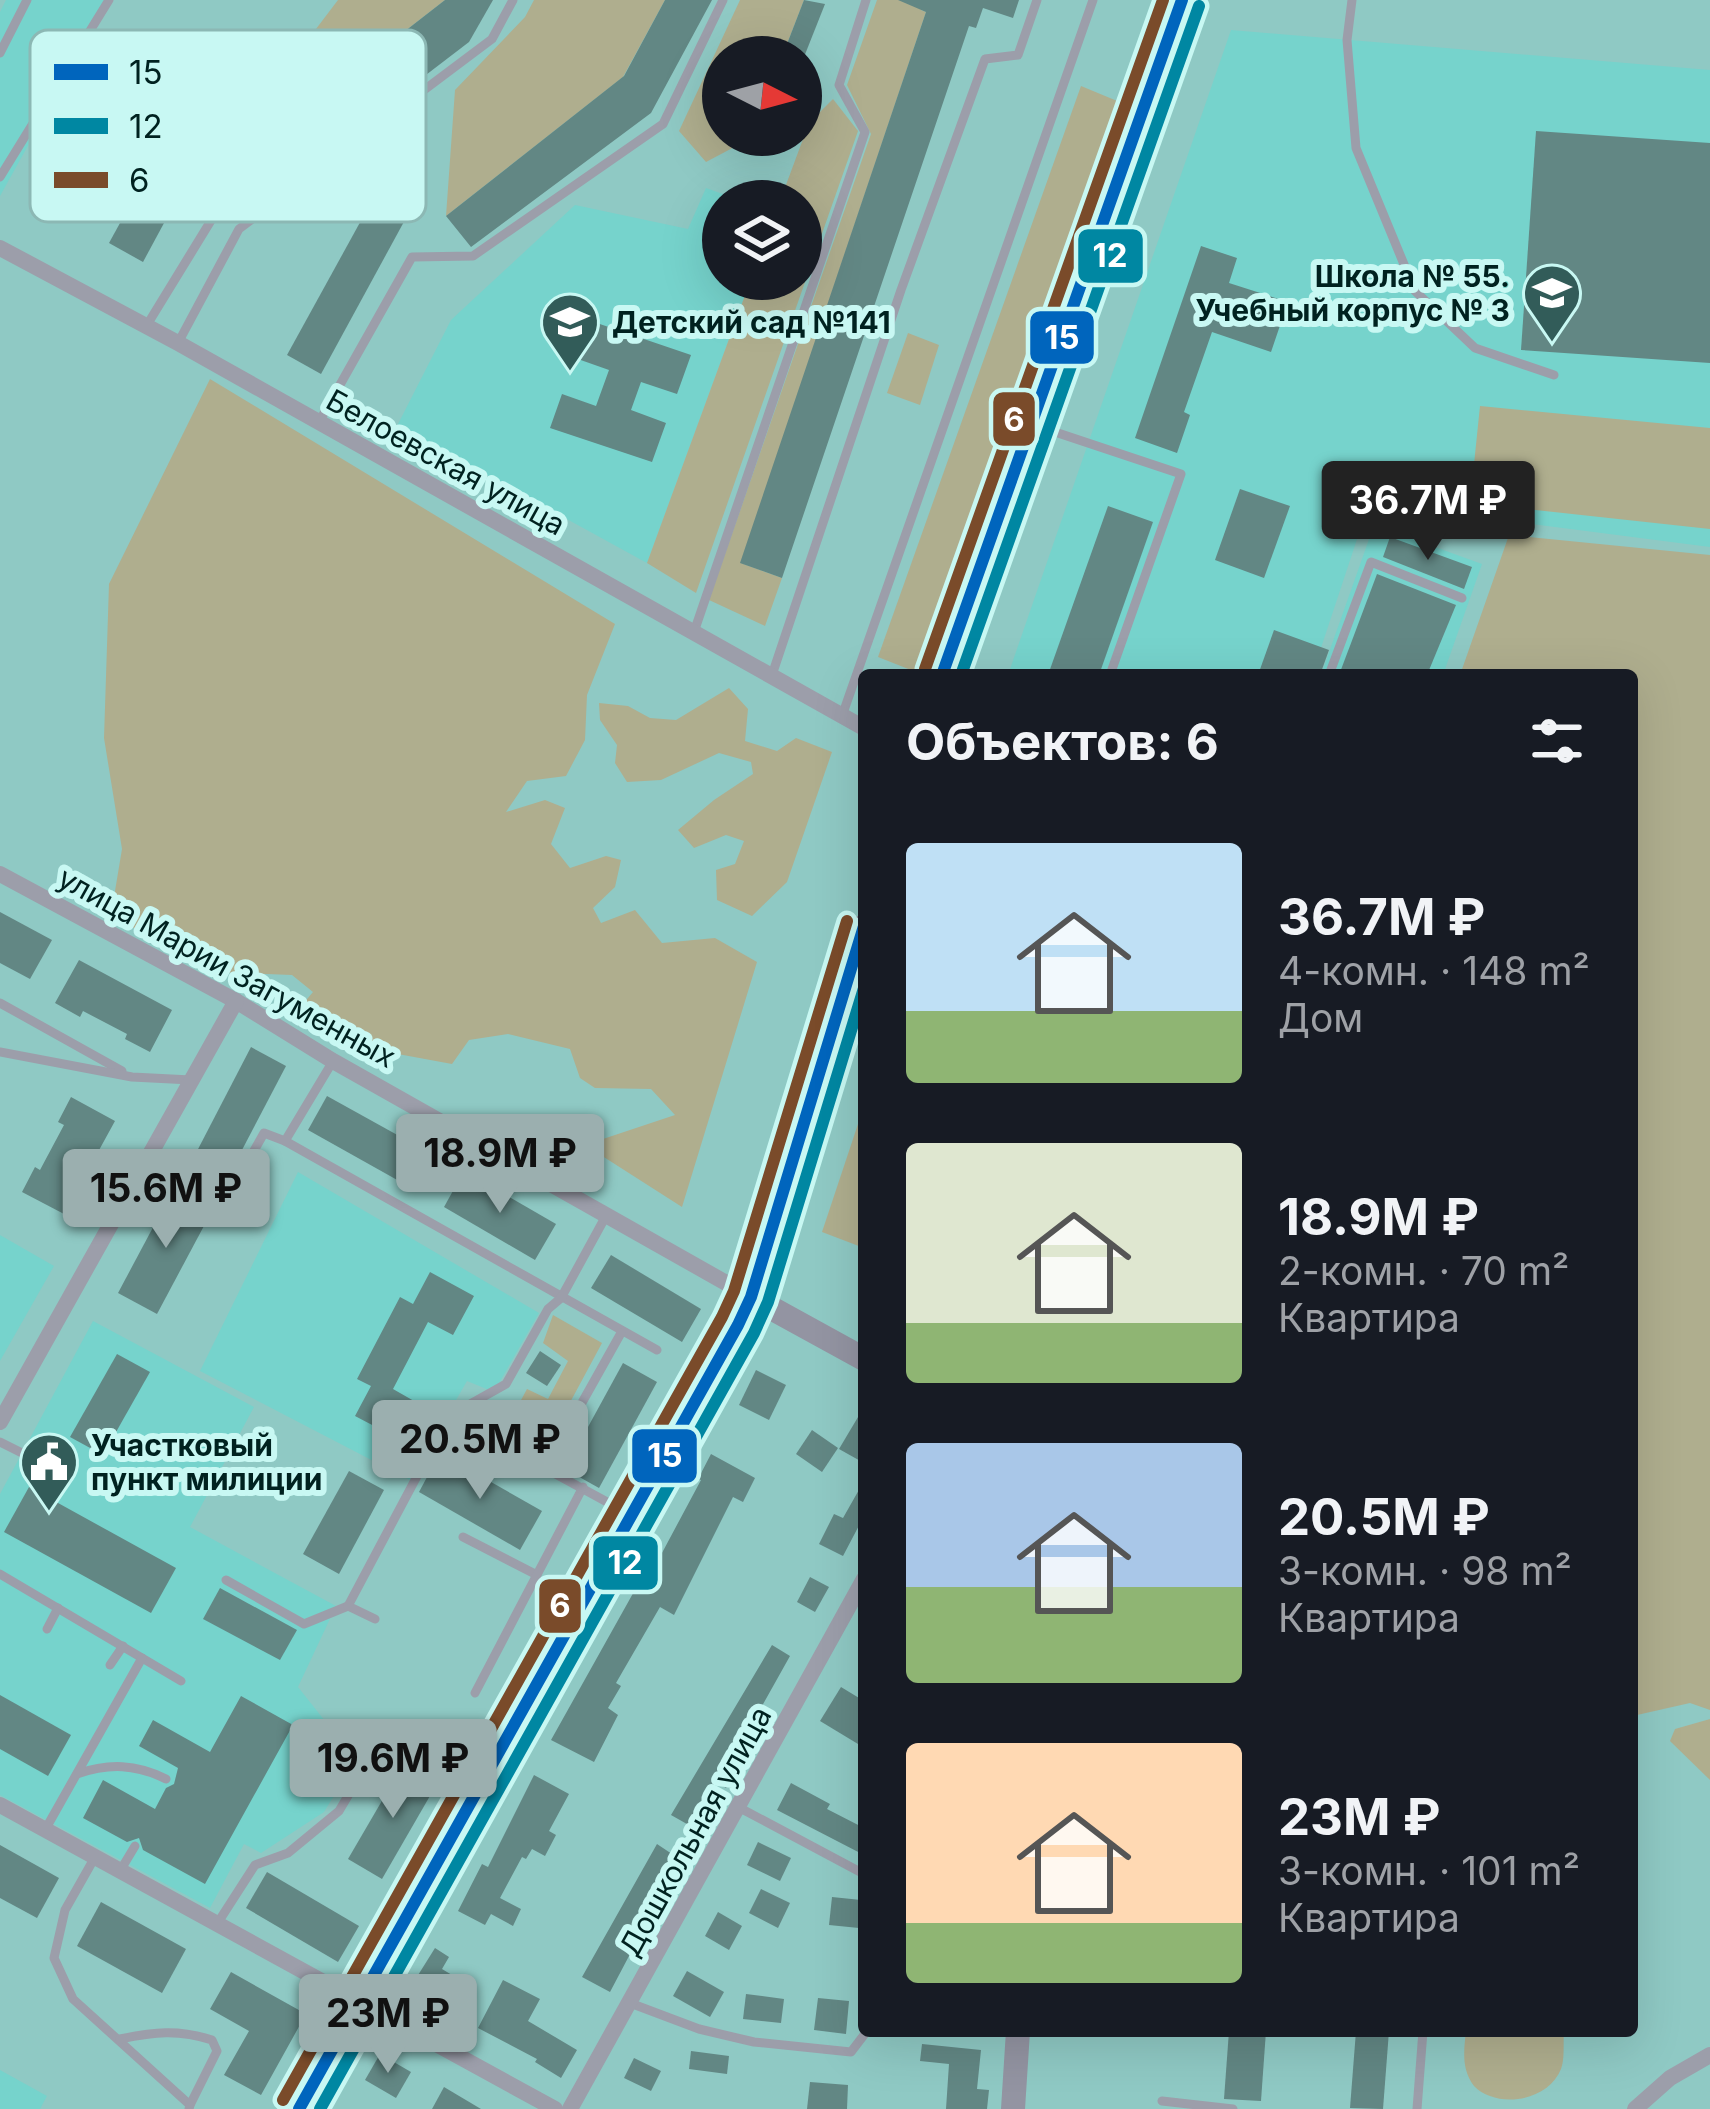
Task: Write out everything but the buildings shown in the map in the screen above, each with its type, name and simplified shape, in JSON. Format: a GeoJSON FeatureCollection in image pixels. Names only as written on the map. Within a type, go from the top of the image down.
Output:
{"type":"FeatureCollection","features":[{"type":"Feature","properties":{"kind":"main road"},"geometry":{"type":"LineString","coordinates":[[944,669],[1174,3]]}},
{"type":"Feature","properties":{"kind":"main road"},"geometry":{"type":"LineString","coordinates":[[299,2109],[752,1297],[858,946]]}},
{"type":"Feature","properties":{"kind":"main road","name":"улица Марии Загуменных"},"geometry":{"type":"LineString","coordinates":[[752,1297],[858,1357]]}},
{"type":"Feature","properties":{"kind":"main road"},"geometry":{"type":"LineString","coordinates":[[1013,2109],[1018,2037]]}},
{"type":"Feature","properties":{"kind":"street","name":"Белоевская улица"},"geometry":{"type":"LineString","coordinates":[[0,248],[858,725]]}},
{"type":"Feature","properties":{"kind":"street","name":"улица Марии Загуменных"},"geometry":{"type":"LineString","coordinates":[[0,874],[236,1001],[333,1061],[752,1297]]}},
{"type":"Feature","properties":{"kind":"street"},"geometry":{"type":"LineString","coordinates":[[0,1422],[236,1001]]}},
{"type":"Feature","properties":{"kind":"street","name":"Дошкольная улица"},"geometry":{"type":"LineString","coordinates":[[570,2109],[858,1590]]}},
{"type":"Feature","properties":{"kind":"street"},"geometry":{"type":"LineString","coordinates":[[0,1805],[555,2109]]}},
{"type":"Feature","properties":{"kind":"street"},"geometry":{"type":"LineString","coordinates":[[1635,2109],[1670,2078],[1710,2054]]}},
{"type":"Feature","properties":{"kind":"lane"},"geometry":{"type":"LineString","coordinates":[[0,53],[27,0]]}},
{"type":"Feature","properties":{"kind":"lane"},"geometry":{"type":"LineString","coordinates":[[91,30],[110,0]]}},
{"type":"Feature","properties":{"kind":"lane"},"geometry":{"type":"LineString","coordinates":[[426,89],[492,39],[513,0]]}},
{"type":"Feature","properties":{"kind":"lane"},"geometry":{"type":"LineString","coordinates":[[319,422],[412,257],[473,256],[663,124],[723,0]]}},
{"type":"Feature","properties":{"kind":"lane"},"geometry":{"type":"LineString","coordinates":[[694,632],[866,132],[839,85],[866,0]]}},
{"type":"Feature","properties":{"kind":"lane"},"geometry":{"type":"LineString","coordinates":[[772,675],[901,290],[985,59],[1018,56],[1037,0]]}},
{"type":"Feature","properties":{"kind":"lane"},"geometry":{"type":"LineString","coordinates":[[858,669],[1093,0]]}},
{"type":"Feature","properties":{"kind":"lane"},"geometry":{"type":"LineString","coordinates":[[1352,0],[1347,40],[1356,148],[1415,291],[1475,348],[1554,376]]}},
{"type":"Feature","properties":{"kind":"lane"},"geometry":{"type":"LineString","coordinates":[[0,177],[30,129]]}},
{"type":"Feature","properties":{"kind":"lane"},"geometry":{"type":"LineString","coordinates":[[147,326],[210,222]]}},
{"type":"Feature","properties":{"kind":"lane"},"geometry":{"type":"LineString","coordinates":[[178,343],[239,229],[249,222]]}},
{"type":"Feature","properties":{"kind":"lane"},"geometry":{"type":"LineString","coordinates":[[1028,424],[1181,474],[1113,669]]}},
{"type":"Feature","properties":{"kind":"lane"},"geometry":{"type":"LineString","coordinates":[[1331,669],[1371,562],[1462,598]]}},
{"type":"Feature","properties":{"kind":"lane"},"geometry":{"type":"LineString","coordinates":[[842,716],[858,670]]}},
{"type":"Feature","properties":{"kind":"lane"},"geometry":{"type":"LineString","coordinates":[[0,1003],[132,1077]]}},
{"type":"Feature","properties":{"kind":"lane"},"geometry":{"type":"LineString","coordinates":[[0,1052],[132,1077],[191,1080]]}},
{"type":"Feature","properties":{"kind":"lane"},"geometry":{"type":"LineString","coordinates":[[285,1141],[333,1061]]}},
{"type":"Feature","properties":{"kind":"lane"},"geometry":{"type":"LineString","coordinates":[[242,1172],[264,1133],[285,1141],[657,1350]]}},
{"type":"Feature","properties":{"kind":"lane"},"geometry":{"type":"LineString","coordinates":[[226,1580],[304,1624],[348,1606],[449,1416],[506,1384],[607,1214]]}},
{"type":"Feature","properties":{"kind":"lane"},"geometry":{"type":"LineString","coordinates":[[547,1467],[621,1333]]}},
{"type":"Feature","properties":{"kind":"lane"},"geometry":{"type":"LineString","coordinates":[[449,1416],[631,1515]]}},
{"type":"Feature","properties":{"kind":"lane"},"geometry":{"type":"LineString","coordinates":[[0,1442],[48,1466]]}},
{"type":"Feature","properties":{"kind":"lane"},"geometry":{"type":"LineString","coordinates":[[475,1693],[583,1487]]}},
{"type":"Feature","properties":{"kind":"lane"},"geometry":{"type":"LineString","coordinates":[[463,1538],[537,1575]]}},
{"type":"Feature","properties":{"kind":"lane"},"geometry":{"type":"LineString","coordinates":[[0,1574],[182,1681]]}},
{"type":"Feature","properties":{"kind":"lane"},"geometry":{"type":"LineString","coordinates":[[348,1606],[375,1619]]}},
{"type":"Feature","properties":{"kind":"lane"},"geometry":{"type":"LineString","coordinates":[[47,1629],[58,1608]]}},
{"type":"Feature","properties":{"kind":"lane"},"geometry":{"type":"LineString","coordinates":[[110,1665],[123,1646]]}},
{"type":"Feature","properties":{"kind":"lane"},"geometry":{"type":"LineString","coordinates":[[45,1830],[142,1658]]}},
{"type":"Feature","properties":{"kind":"lane"},"geometry":{"type":"LineString","coordinates":[[217,1924],[255,1864],[288,1852],[339,1811],[368,1762],[400,1749],[427,1749],[484,1778]]}},
{"type":"Feature","properties":{"kind":"lane"},"geometry":{"type":"LineString","coordinates":[[77,1774],[100,1766],[142,1768],[166,1779]]}},
{"type":"Feature","properties":{"kind":"lane"},"geometry":{"type":"LineString","coordinates":[[740,1808],[858,1871]]}},
{"type":"Feature","properties":{"kind":"lane"},"geometry":{"type":"LineString","coordinates":[[120,1871],[135,1846]]}},
{"type":"Feature","properties":{"kind":"lane"},"geometry":{"type":"LineString","coordinates":[[95,1858],[65,1910],[54,1958],[73,1999],[190,2107],[217,2051],[212,2040],[184,2031],[120,2039]]}},
{"type":"Feature","properties":{"kind":"lane"},"geometry":{"type":"LineString","coordinates":[[630,2003],[699,2030],[754,2042],[851,2052],[862,2037]]}},
{"type":"Feature","properties":{"kind":"lane"},"geometry":{"type":"LineString","coordinates":[[1417,2109],[1423,2037]]}},
{"type":"Feature","properties":{"kind":"lane"},"geometry":{"type":"LineString","coordinates":[[1162,2101],[1233,2109]]}},
{"type":"Feature","properties":{"kind":"shaded area"},"geometry":{"type":"Polygon","coordinates":[[[6,0],[109,0],[92,30],[30,30],[30,142],[0,196],[0,12],[6,0]]]}},
{"type":"Feature","properties":{"kind":"shaded area","name":"Школа № 55. Учебный корпус № 3"},"geometry":{"type":"Polygon","coordinates":[[[1231,30],[1710,70],[1710,547],[1369,503],[1314,669],[1010,669],[1231,30]]]}},
{"type":"Feature","properties":{"kind":"shaded area","name":"Детский сад №141"},"geometry":{"type":"Polygon","coordinates":[[[702,197],[702,300],[743,300],[647,563],[397,426],[451,320],[575,205],[688,229],[702,197]]]}},
{"type":"Feature","properties":{"kind":"shaded area"},"geometry":{"type":"Polygon","coordinates":[[[1374,525],[1482,564],[1445,669],[1323,669],[1374,525]]]}},
{"type":"Feature","properties":{"kind":"shaded area"},"geometry":{"type":"Polygon","coordinates":[[[298,1172],[539,1313],[494,1392],[467,1381],[410,1480],[200,1371],[298,1172]]]}},
{"type":"Feature","properties":{"kind":"shaded area"},"geometry":{"type":"Polygon","coordinates":[[[0,1235],[54,1266],[0,1361],[0,1235]]]}},
{"type":"Feature","properties":{"kind":"shaded area"},"geometry":{"type":"Polygon","coordinates":[[[93,1321],[254,1407],[190,1527],[336,1606],[298,1687],[356,1760],[324,1812],[261,1853],[244,1844],[210,1908],[0,1795],[0,1494],[93,1321]]]}},
{"type":"Feature","properties":{"kind":"shaded area"},"geometry":{"type":"Polygon","coordinates":[[[0,2070],[47,2096],[40,2109],[0,2109],[0,2070]]]}},
{"type":"Feature","properties":{"kind":"green space"},"geometry":{"type":"Polygon","coordinates":[[[338,0],[445,0],[406,30],[315,30],[338,0]]]}},
{"type":"Feature","properties":{"kind":"green space"},"geometry":{"type":"Polygon","coordinates":[[[534,0],[665,0],[623,77],[446,216],[455,90],[525,17],[534,0]]]}},
{"type":"Feature","properties":{"kind":"green space"},"geometry":{"type":"Polygon","coordinates":[[[740,0],[804,0],[790,36],[723,36],[740,0]]]}},
{"type":"Feature","properties":{"kind":"green space"},"geometry":{"type":"Polygon","coordinates":[[[877,0],[925,0],[921,10],[926,12],[741,563],[782,578],[765,626],[709,600],[813,300],[822,300],[822,275],[871,134],[847,85],[877,0]]]}},
{"type":"Feature","properties":{"kind":"green space"},"geometry":{"type":"Polygon","coordinates":[[[702,82],[702,156],[717,156],[706,162],[679,131],[702,82]]]}},
{"type":"Feature","properties":{"kind":"green space"},"geometry":{"type":"Polygon","coordinates":[[[1081,86],[1122,103],[923,669],[908,669],[878,657],[1081,86]]]}},
{"type":"Feature","properties":{"kind":"green space"},"geometry":{"type":"Polygon","coordinates":[[[833,99],[858,131],[822,234],[822,180],[788,180],[797,156],[822,156],[822,110],[833,99]]]}},
{"type":"Feature","properties":{"kind":"green space"},"geometry":{"type":"Polygon","coordinates":[[[743,300],[799,300],[696,593],[647,563],[743,300]]]}},
{"type":"Feature","properties":{"kind":"green space"},"geometry":{"type":"Polygon","coordinates":[[[908,333],[939,345],[920,405],[887,393],[908,333]]]}},
{"type":"Feature","properties":{"kind":"green space"},"geometry":{"type":"Polygon","coordinates":[[[210,379],[615,624],[587,695],[585,740],[566,776],[527,781],[506,812],[545,800],[565,808],[551,844],[570,868],[606,856],[621,860],[615,887],[593,908],[601,923],[635,910],[662,943],[715,938],[757,962],[682,1207],[585,1145],[675,1115],[651,1089],[595,1088],[580,1078],[570,1049],[508,1034],[469,1040],[452,1064],[349,1045],[292,1017],[313,992],[292,975],[211,972],[111,915],[122,849],[104,738],[109,584],[210,379]]]}},
{"type":"Feature","properties":{"kind":"green space"},"geometry":{"type":"Polygon","coordinates":[[[1480,406],[1710,428],[1710,529],[1470,503],[1480,406]]]}},
{"type":"Feature","properties":{"kind":"green space"},"geometry":{"type":"Polygon","coordinates":[[[1509,535],[1710,555],[1710,1710],[1690,1703],[1638,1715],[1638,669],[1462,669],[1509,535]]]}},
{"type":"Feature","properties":{"kind":"green space"},"geometry":{"type":"Polygon","coordinates":[[[729,688],[748,709],[745,741],[777,751],[796,738],[832,752],[787,882],[752,916],[717,900],[716,870],[735,864],[744,841],[726,835],[694,848],[678,830],[753,774],[751,762],[719,753],[661,780],[627,782],[615,763],[617,745],[600,720],[599,703],[628,706],[650,718],[676,720],[729,688]]]}},
{"type":"Feature","properties":{"kind":"green space"},"geometry":{"type":"Polygon","coordinates":[[[858,1124],[858,1246],[822,1232],[858,1124]]]}},
{"type":"Feature","properties":{"kind":"green space"},"geometry":{"type":"Polygon","coordinates":[[[553,1315],[602,1343],[545,1449],[506,1428],[527,1389],[548,1399],[568,1361],[543,1343],[553,1315]]]}},
{"type":"Feature","properties":{"kind":"green space"},"geometry":{"type":"Polygon","coordinates":[[[1710,1719],[1710,1780],[1670,1741],[1675,1729],[1710,1719]]]}},
{"type":"Feature","properties":{"kind":"green space"},"geometry":{"type":"Polygon","coordinates":[[[1466,2037],[1564,2037],[1561,2069],[1554,2080],[1521,2098],[1484,2093],[1474,2086],[1464,2059],[1466,2037]]]}},
{"type":"Feature","properties":{"kind":"transit line","name":"6"},"geometry":{"type":"LineString","coordinates":[[925,669],[1163,0]]}},
{"type":"Feature","properties":{"kind":"transit line","name":"15"},"geometry":{"type":"LineString","coordinates":[[944,669],[1182,0]]}},
{"type":"Feature","properties":{"kind":"transit line","name":"12"},"geometry":{"type":"LineString","coordinates":[[963,669],[1199,6]]}},
{"type":"Feature","properties":{"kind":"transit line","name":"6"},"geometry":{"type":"LineString","coordinates":[[283,2100],[722,1317],[734,1291],[847,921]]}},
{"type":"Feature","properties":{"kind":"transit line","name":"15"},"geometry":{"type":"LineString","coordinates":[[299,2109],[738,1325],[751,1297],[858,946]]}},
{"type":"Feature","properties":{"kind":"transit line","name":"12"},"geometry":{"type":"LineString","coordinates":[[320,2109],[754,1333],[768,1302],[858,1008]]}},
{"type":"Feature","properties":{"kind":"place","name":"Школа № 55. Учебный корпус № 3"},"geometry":{"type":"Point","coordinates":[1552,344]}},
{"type":"Feature","properties":{"kind":"place","name":"Детский сад №141"},"geometry":{"type":"Point","coordinates":[570,373]}},
{"type":"Feature","properties":{"kind":"place","name":"Участковый пункт милиции"},"geometry":{"type":"Point","coordinates":[49,1513]}}]}
